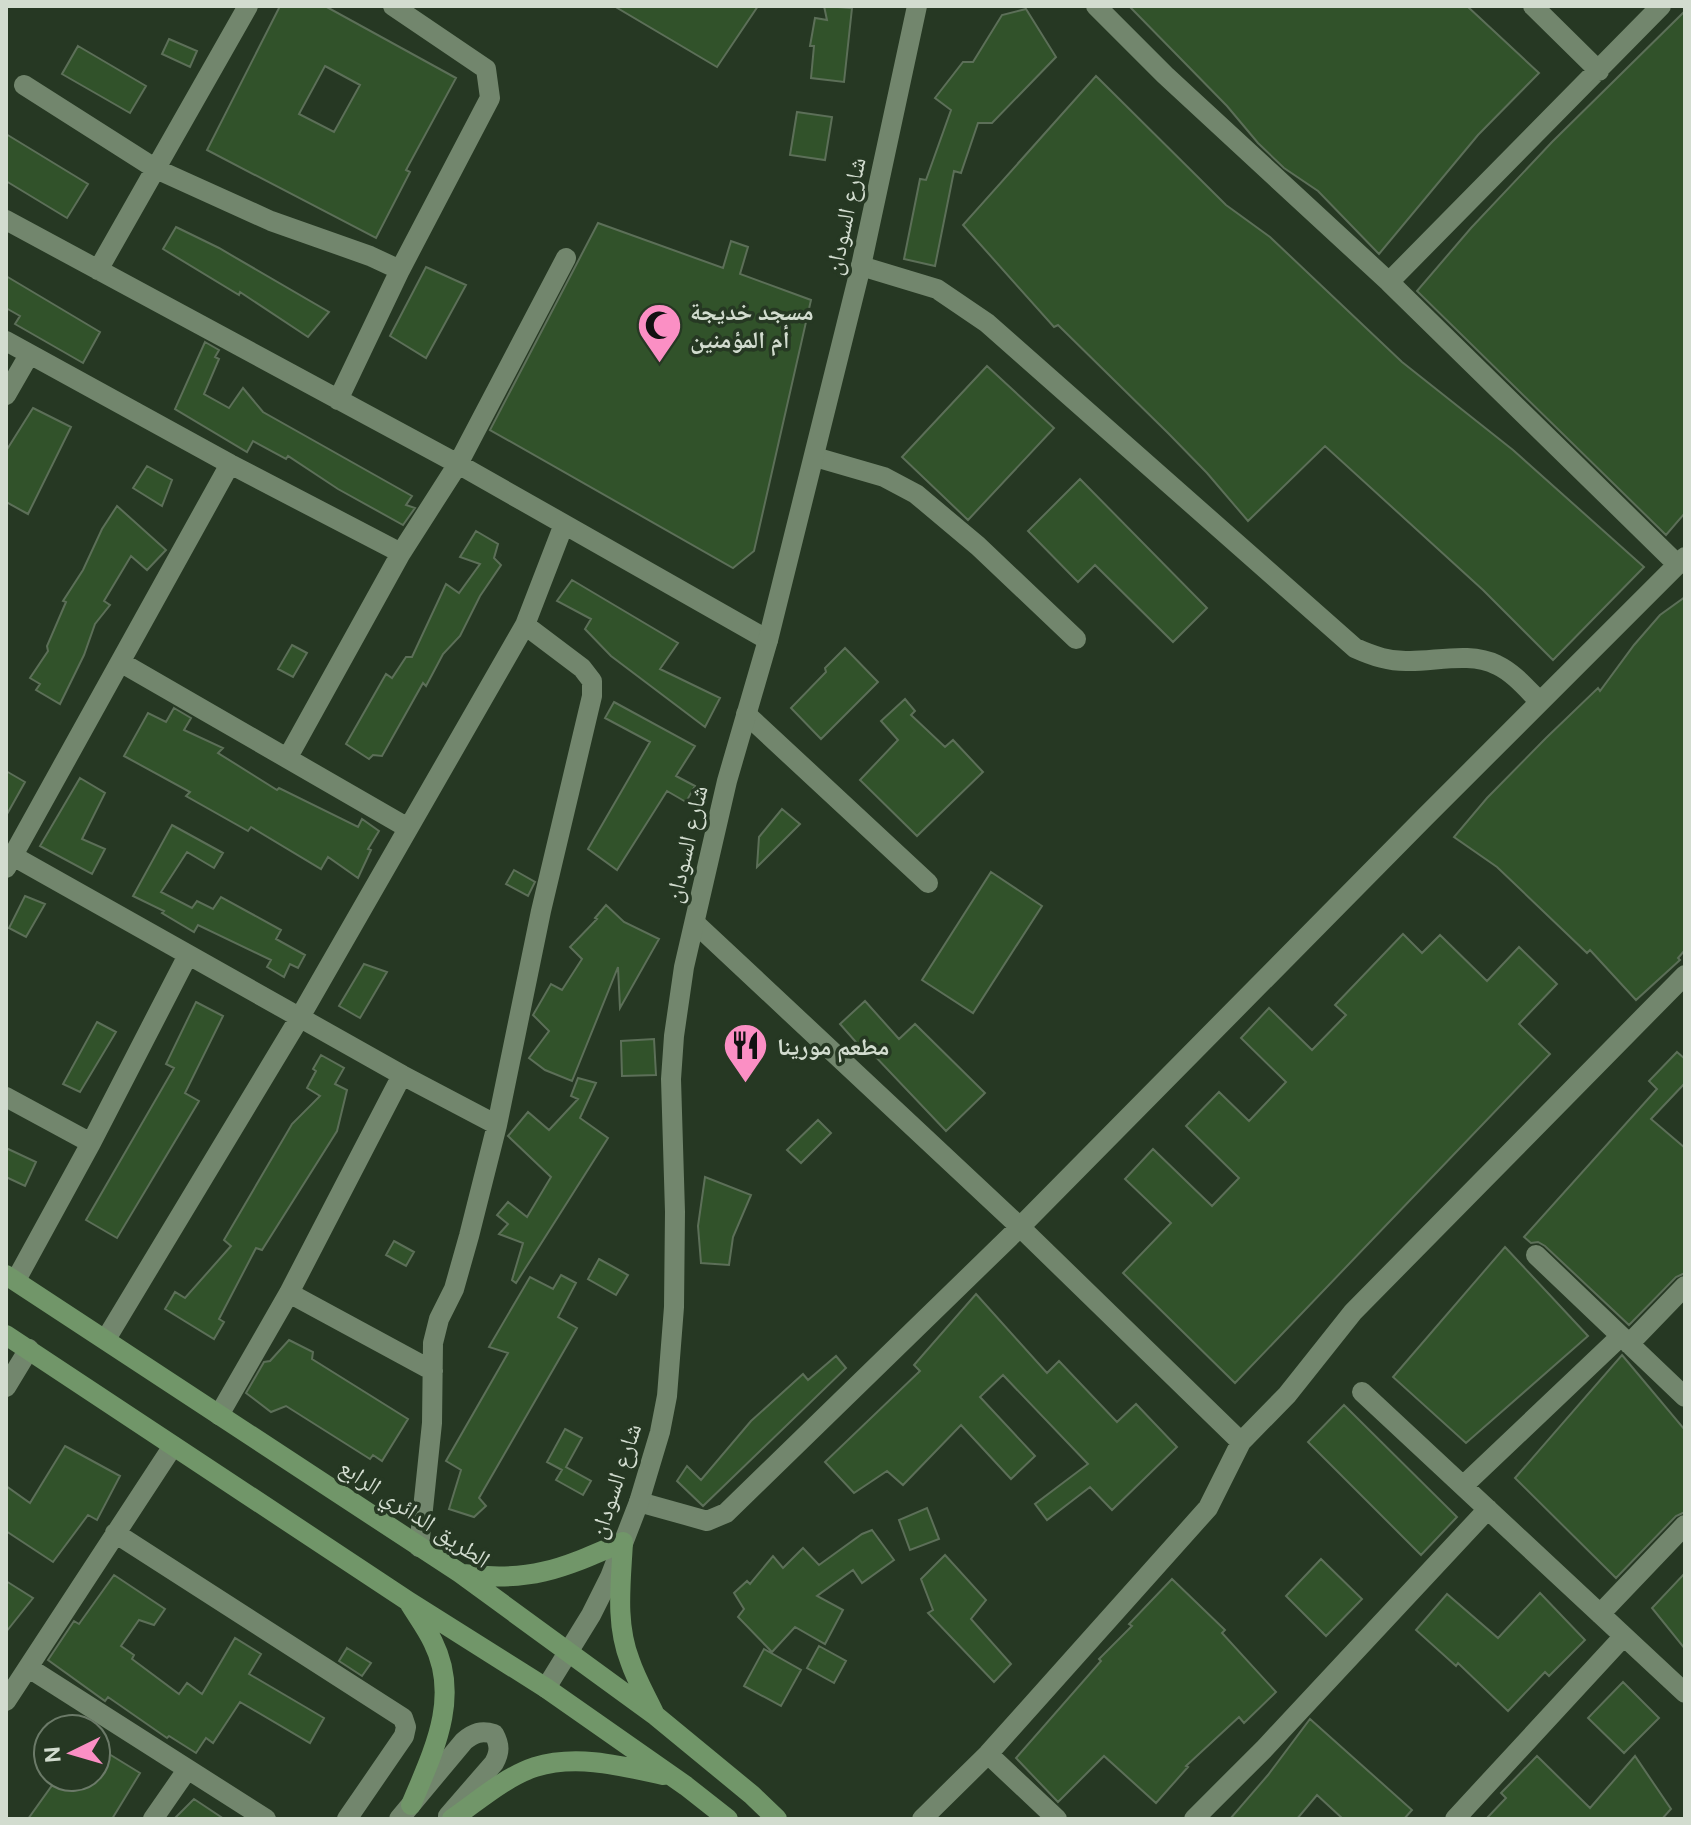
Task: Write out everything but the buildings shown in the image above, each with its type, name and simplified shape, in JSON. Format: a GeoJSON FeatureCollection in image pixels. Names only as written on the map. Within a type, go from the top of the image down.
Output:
{"type":"FeatureCollection","features":[{"type":"Feature","properties":{"kind":"main road","name":"الطريق الدائري الرابع"},"geometry":{"type":"LineString","coordinates":[[11,1278],[460,1573],[656,1716],[777,1819]]}},
{"type":"Feature","properties":{"kind":"main road"},"geometry":{"type":"LineString","coordinates":[[6,1335],[408,1601],[546,1688],[728,1819]]}},
{"type":"Feature","properties":{"kind":"main road"},"geometry":{"type":"LineString","coordinates":[[460,1573],[492,1578],[551,1572],[623,1542],[619,1595],[622,1628],[629,1660],[656,1716]]}},
{"type":"Feature","properties":{"kind":"main road"},"geometry":{"type":"LineString","coordinates":[[405,1812],[442,1727],[446,1698],[443,1668],[433,1643],[408,1601]]}},
{"type":"Feature","properties":{"kind":"main road"},"geometry":{"type":"LineString","coordinates":[[449,1819],[510,1779],[535,1767],[566,1761],[607,1763],[672,1777]]}},
{"type":"Feature","properties":{"kind":"street"},"geometry":{"type":"LineString","coordinates":[[98,270],[248,6]]}},
{"type":"Feature","properties":{"kind":"street"},"geometry":{"type":"LineString","coordinates":[[338,400],[400,270],[490,98],[486,69],[393,6]]}},
{"type":"Feature","properties":{"kind":"street","name":"شارع السودان"},"geometry":{"type":"LineString","coordinates":[[546,1688],[610,1577],[639,1502],[660,1432],[667,1396],[674,1307],[671,1079],[684,967],[723,794],[768,640],[815,457],[861,266],[917,6]]}},
{"type":"Feature","properties":{"kind":"street"},"geometry":{"type":"LineString","coordinates":[[639,1502],[707,1521],[726,1513],[1020,1227],[1682,561],[1389,282],[1165,75],[1096,6]]}},
{"type":"Feature","properties":{"kind":"street"},"geometry":{"type":"LineString","coordinates":[[1533,6],[1599,71]]}},
{"type":"Feature","properties":{"kind":"street"},"geometry":{"type":"LineString","coordinates":[[1389,282],[1661,6]]}},
{"type":"Feature","properties":{"kind":"street"},"geometry":{"type":"LineString","coordinates":[[24,85],[156,169],[271,221],[370,256],[400,270]]}},
{"type":"Feature","properties":{"kind":"street"},"geometry":{"type":"LineString","coordinates":[[6,220],[458,464],[768,640]]}},
{"type":"Feature","properties":{"kind":"street"},"geometry":{"type":"LineString","coordinates":[[288,757],[401,553],[458,464],[566,258]]}},
{"type":"Feature","properties":{"kind":"street"},"geometry":{"type":"LineString","coordinates":[[861,266],[937,289],[987,323],[1355,648],[1378,658],[1407,662],[1476,659],[1495,663],[1511,673],[1540,702]]}},
{"type":"Feature","properties":{"kind":"street"},"geometry":{"type":"LineString","coordinates":[[6,341],[230,464],[401,553]]}},
{"type":"Feature","properties":{"kind":"street"},"geometry":{"type":"LineString","coordinates":[[6,395],[29,355]]}},
{"type":"Feature","properties":{"kind":"street"},"geometry":{"type":"LineString","coordinates":[[815,457],[884,477],[916,494],[978,546],[1076,639]]}},
{"type":"Feature","properties":{"kind":"street"},"geometry":{"type":"LineString","coordinates":[[230,464],[9,862],[188,955],[497,1125]]}},
{"type":"Feature","properties":{"kind":"street"},"geometry":{"type":"LineString","coordinates":[[106,1339],[300,1017],[525,625],[564,524]]}},
{"type":"Feature","properties":{"kind":"street"},"geometry":{"type":"LineString","coordinates":[[419,1547],[432,1423],[433,1343],[439,1319],[454,1289],[497,1125],[541,911],[592,696],[592,681],[582,668],[525,625]]}},
{"type":"Feature","properties":{"kind":"street"},"geometry":{"type":"LineString","coordinates":[[122,663],[408,828]]}},
{"type":"Feature","properties":{"kind":"street"},"geometry":{"type":"LineString","coordinates":[[746,714],[928,883]]}},
{"type":"Feature","properties":{"kind":"street"},"geometry":{"type":"LineString","coordinates":[[695,923],[1020,1227],[1241,1442]]}},
{"type":"Feature","properties":{"kind":"street"},"geometry":{"type":"LineString","coordinates":[[11,1278],[91,1143],[188,955]]}},
{"type":"Feature","properties":{"kind":"street"},"geometry":{"type":"LineString","coordinates":[[922,1819],[988,1754],[1208,1508],[1241,1442],[1287,1395],[1353,1312],[1685,975]]}},
{"type":"Feature","properties":{"kind":"street"},"geometry":{"type":"LineString","coordinates":[[219,1415],[289,1293],[402,1075]]}},
{"type":"Feature","properties":{"kind":"street"},"geometry":{"type":"LineString","coordinates":[[6,1097],[91,1143]]}},
{"type":"Feature","properties":{"kind":"street"},"geometry":{"type":"LineString","coordinates":[[1536,1255],[1685,1397]]}},
{"type":"Feature","properties":{"kind":"street"},"geometry":{"type":"LineString","coordinates":[[1463,1486],[1685,1286]]}},
{"type":"Feature","properties":{"kind":"street"},"geometry":{"type":"LineString","coordinates":[[289,1293],[433,1371]]}},
{"type":"Feature","properties":{"kind":"street"},"geometry":{"type":"LineString","coordinates":[[6,1387],[29,1349]]}},
{"type":"Feature","properties":{"kind":"street"},"geometry":{"type":"LineString","coordinates":[[1362,1392],[1685,1693]]}},
{"type":"Feature","properties":{"kind":"street"},"geometry":{"type":"LineString","coordinates":[[6,1701],[173,1446]]}},
{"type":"Feature","properties":{"kind":"street"},"geometry":{"type":"LineString","coordinates":[[1194,1819],[1265,1748],[1488,1509]]}},
{"type":"Feature","properties":{"kind":"street"},"geometry":{"type":"LineString","coordinates":[[1600,1614],[1685,1525]]}},
{"type":"Feature","properties":{"kind":"street"},"geometry":{"type":"LineString","coordinates":[[115,1533],[403,1718],[406,1727],[404,1736],[347,1819]]}},
{"type":"Feature","properties":{"kind":"street"},"geometry":{"type":"LineString","coordinates":[[1455,1819],[1624,1636]]}},
{"type":"Feature","properties":{"kind":"street"},"geometry":{"type":"LineString","coordinates":[[29,1668],[266,1819]]}},
{"type":"Feature","properties":{"kind":"street"},"geometry":{"type":"LineString","coordinates":[[405,1812],[464,1741],[473,1734],[485,1731],[494,1734],[499,1743],[499,1754],[449,1819]]}},
{"type":"Feature","properties":{"kind":"street"},"geometry":{"type":"LineString","coordinates":[[988,1754],[1057,1819]]}},
{"type":"Feature","properties":{"kind":"street"},"geometry":{"type":"LineString","coordinates":[[153,1819],[187,1770]]}},
{"type":"Feature","properties":{"kind":"place","name":"مسجد خديجة أم المؤمنين"},"geometry":{"type":"Point","coordinates":[659,364]}},
{"type":"Feature","properties":{"kind":"place","name":"مطعم مورينا"},"geometry":{"type":"Point","coordinates":[746,1085]}}]}
